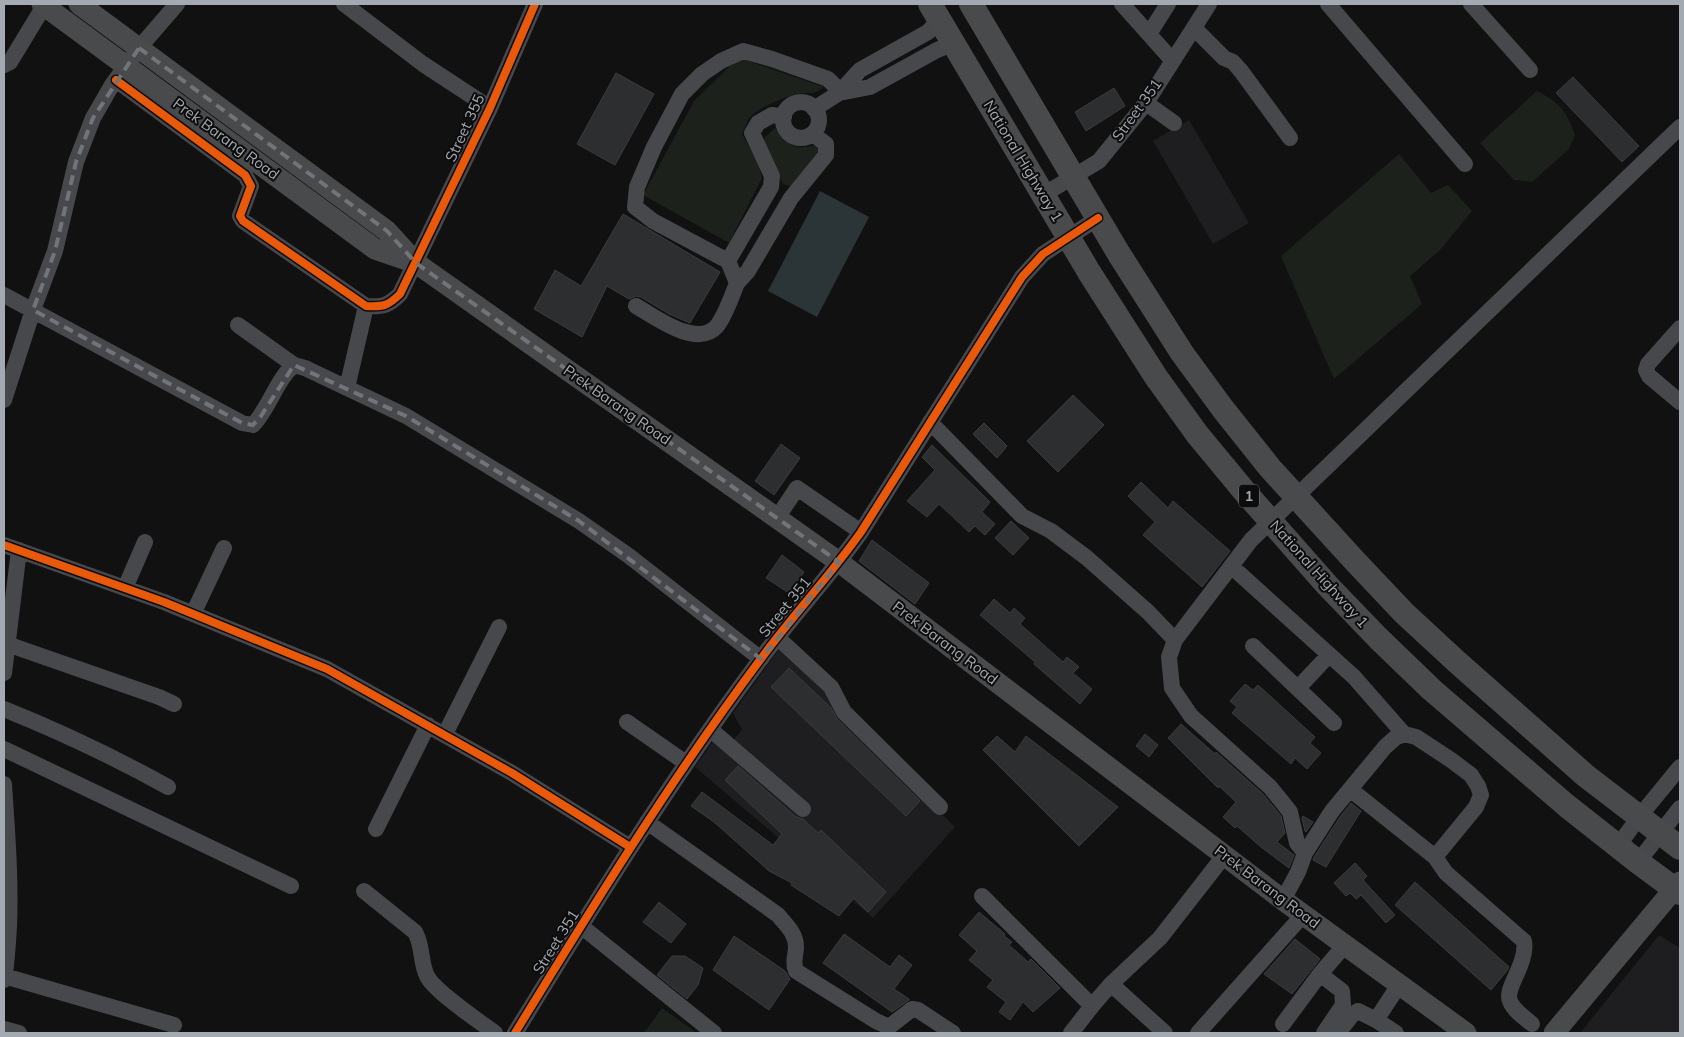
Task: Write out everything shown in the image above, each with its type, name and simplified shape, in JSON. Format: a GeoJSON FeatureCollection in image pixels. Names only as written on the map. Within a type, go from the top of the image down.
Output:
{"type":"FeatureCollection","features":[{"type":"Feature","properties":{"kind":"highway","name":"1"},"geometry":{"type":"LineString","coordinates":[[971,4],[1073,177],[1182,353],[1228,417],[1270,468],[1397,606],[1478,682],[1586,776],[1680,848]]}},
{"type":"Feature","properties":{"kind":"highway","name":"National Highway 1"},"geometry":{"type":"LineString","coordinates":[[934,12],[1043,195],[1156,377],[1197,434],[1270,521],[1327,585],[1378,638],[1454,709],[1567,806],[1638,862],[1678,888]]}},
{"type":"Feature","properties":{"kind":"highway"},"geometry":{"type":"LineString","coordinates":[[1454,709],[1478,682]]}},
{"type":"Feature","properties":{"kind":"main road","name":"Prek Barang Road"},"geometry":{"type":"LineString","coordinates":[[79,4],[387,231],[416,263],[839,562],[1224,856],[1466,1033]]}},
{"type":"Feature","properties":{"kind":"main road","name":"Prek Barang Road"},"geometry":{"type":"LineString","coordinates":[[43,5],[121,73],[375,249],[416,263]]}},
{"type":"Feature","properties":{"kind":"main road"},"geometry":{"type":"LineString","coordinates":[[1554,1033],[1678,888]]}},
{"type":"Feature","properties":{"kind":"street"},"geometry":{"type":"LineString","coordinates":[[4,400],[55,251],[76,162],[93,118],[139,48],[177,4]]}},
{"type":"Feature","properties":{"kind":"street"},"geometry":{"type":"LineString","coordinates":[[344,4],[423,64],[490,108]]}},
{"type":"Feature","properties":{"kind":"street","name":"Street 355"},"geometry":{"type":"LineString","coordinates":[[366,306],[382,307],[392,302],[400,294],[490,108],[534,4]]}},
{"type":"Feature","properties":{"kind":"street"},"geometry":{"type":"LineString","coordinates":[[1122,4],[1172,60]]}},
{"type":"Feature","properties":{"kind":"street"},"geometry":{"type":"LineString","coordinates":[[1148,34],[1168,4]]}},
{"type":"Feature","properties":{"kind":"street","name":"Street 351"},"geometry":{"type":"LineString","coordinates":[[1043,195],[1099,161],[1146,102],[1209,4]]}},
{"type":"Feature","properties":{"kind":"street"},"geometry":{"type":"LineString","coordinates":[[1328,4],[1465,164]]}},
{"type":"Feature","properties":{"kind":"street"},"geometry":{"type":"LineString","coordinates":[[1471,4],[1530,70]]}},
{"type":"Feature","properties":{"kind":"street"},"geometry":{"type":"LineString","coordinates":[[4,65],[10,62],[43,5]]}},
{"type":"Feature","properties":{"kind":"street"},"geometry":{"type":"LineString","coordinates":[[814,109],[839,93],[860,70],[928,32],[934,12]]}},
{"type":"Feature","properties":{"kind":"street"},"geometry":{"type":"LineString","coordinates":[[1194,28],[1224,58],[1233,62],[1241,71],[1290,138]]}},
{"type":"Feature","properties":{"kind":"street"},"geometry":{"type":"LineString","coordinates":[[839,93],[870,87],[937,50],[953,44]]}},
{"type":"Feature","properties":{"kind":"street"},"geometry":{"type":"LineString","coordinates":[[737,283],[728,262],[653,221],[636,207],[638,187],[641,179],[654,148],[682,94],[702,74],[721,61],[743,51],[828,79],[839,93]]}},
{"type":"Feature","properties":{"kind":"street"},"geometry":{"type":"LineString","coordinates":[[121,73],[245,175],[251,186],[240,216],[243,221],[366,306],[347,388]]}},
{"type":"Feature","properties":{"kind":"street"},"geometry":{"type":"LineString","coordinates":[[801,102],[808,104],[814,109],[819,121],[817,129],[813,134],[806,138],[800,138],[791,135],[784,127],[784,117],[788,108],[801,102]]}},
{"type":"Feature","properties":{"kind":"street"},"geometry":{"type":"LineString","coordinates":[[1146,102],[1174,123]]}},
{"type":"Feature","properties":{"kind":"street"},"geometry":{"type":"LineString","coordinates":[[728,262],[771,187],[772,176],[752,133],[758,123],[772,114],[784,117]]}},
{"type":"Feature","properties":{"kind":"street"},"geometry":{"type":"LineString","coordinates":[[1305,853],[1297,842],[1290,812],[1284,803],[1270,787],[1190,716],[1172,688],[1169,657],[1175,640],[1251,540],[1680,126]]}},
{"type":"Feature","properties":{"kind":"street"},"geometry":{"type":"LineString","coordinates":[[636,306],[684,333],[702,334],[711,332],[718,325],[737,283],[748,271],[791,198],[826,155],[826,144],[813,134]]}},
{"type":"Feature","properties":{"kind":"street"},"geometry":{"type":"LineString","coordinates":[[771,187],[791,198]]}},
{"type":"Feature","properties":{"kind":"street","name":"Street 351"},"geometry":{"type":"LineString","coordinates":[[515,1033],[630,848],[686,764],[761,659],[861,532],[1022,277],[1042,254],[1098,218]]}},
{"type":"Feature","properties":{"kind":"street"},"geometry":{"type":"LineString","coordinates":[[4,295],[242,423],[253,425],[261,416],[286,371],[294,365]]}},
{"type":"Feature","properties":{"kind":"street"},"geometry":{"type":"LineString","coordinates":[[238,325],[294,365],[305,368],[406,416],[579,521],[629,556],[761,659]]}},
{"type":"Feature","properties":{"kind":"street"},"geometry":{"type":"LineString","coordinates":[[1680,328],[1648,364],[1646,370],[1649,376],[1680,402]]}},
{"type":"Feature","properties":{"kind":"street"},"geometry":{"type":"LineString","coordinates":[[930,422],[1022,516],[1051,531],[1087,558],[1148,612],[1175,640]]}},
{"type":"Feature","properties":{"kind":"street"},"geometry":{"type":"LineString","coordinates":[[777,518],[797,488],[861,532]]}},
{"type":"Feature","properties":{"kind":"street"},"geometry":{"type":"LineString","coordinates":[[125,588],[145,542]]}},
{"type":"Feature","properties":{"kind":"street"},"geometry":{"type":"LineString","coordinates":[[4,673],[8,644],[12,547],[193,614],[326,669],[512,772],[630,848]]}},
{"type":"Feature","properties":{"kind":"street"},"geometry":{"type":"LineString","coordinates":[[193,614],[224,548]]}},
{"type":"Feature","properties":{"kind":"street"},"geometry":{"type":"LineString","coordinates":[[1231,566],[1372,696],[1404,734],[1416,737],[1471,775],[1481,795],[1476,807],[1435,857]]}},
{"type":"Feature","properties":{"kind":"street"},"geometry":{"type":"LineString","coordinates":[[444,734],[500,627]]}},
{"type":"Feature","properties":{"kind":"street"},"geometry":{"type":"LineString","coordinates":[[778,638],[831,686],[844,712],[940,807]]}},
{"type":"Feature","properties":{"kind":"street"},"geometry":{"type":"LineString","coordinates":[[8,644],[174,704]]}},
{"type":"Feature","properties":{"kind":"street"},"geometry":{"type":"LineString","coordinates":[[1253,646],[1334,723]]}},
{"type":"Feature","properties":{"kind":"street"},"geometry":{"type":"LineString","coordinates":[[1298,688],[1329,655]]}},
{"type":"Feature","properties":{"kind":"street"},"geometry":{"type":"LineString","coordinates":[[4,709],[112,756],[168,787]]}},
{"type":"Feature","properties":{"kind":"street"},"geometry":{"type":"LineString","coordinates":[[627,722],[686,764]]}},
{"type":"Feature","properties":{"kind":"street"},"geometry":{"type":"LineString","coordinates":[[376,829],[428,725]]}},
{"type":"Feature","properties":{"kind":"street"},"geometry":{"type":"LineString","coordinates":[[710,730],[803,809]]}},
{"type":"Feature","properties":{"kind":"street"},"geometry":{"type":"LineString","coordinates":[[1283,900],[1298,872],[1305,853],[1332,812],[1385,747],[1395,738],[1404,734]]}},
{"type":"Feature","properties":{"kind":"street"},"geometry":{"type":"LineString","coordinates":[[4,749],[291,886]]}},
{"type":"Feature","properties":{"kind":"street"},"geometry":{"type":"LineString","coordinates":[[1618,846],[1680,767]]}},
{"type":"Feature","properties":{"kind":"street"},"geometry":{"type":"LineString","coordinates":[[4,784],[7,896],[7,962],[4,978],[174,1025]]}},
{"type":"Feature","properties":{"kind":"street"},"geometry":{"type":"LineString","coordinates":[[1351,790],[1435,857],[1446,873],[1524,941],[1526,951],[1522,966],[1508,993],[1510,1002],[1532,1024]]}},
{"type":"Feature","properties":{"kind":"street"},"geometry":{"type":"LineString","coordinates":[[1638,862],[1680,808]]}},
{"type":"Feature","properties":{"kind":"street"},"geometry":{"type":"LineString","coordinates":[[647,822],[778,915],[793,932],[796,946],[793,964],[796,971],[876,1021],[889,1027],[912,1009],[918,1010],[953,1033]]}},
{"type":"Feature","properties":{"kind":"street"},"geometry":{"type":"LineString","coordinates":[[1071,1033],[1111,984],[1160,938],[1224,856]]}},
{"type":"Feature","properties":{"kind":"street"},"geometry":{"type":"LineString","coordinates":[[364,891],[415,932],[418,937],[426,974],[434,987],[495,1033]]}},
{"type":"Feature","properties":{"kind":"street"},"geometry":{"type":"LineString","coordinates":[[982,896],[1092,1006]]}},
{"type":"Feature","properties":{"kind":"street"},"geometry":{"type":"LineString","coordinates":[[1198,1033],[1303,914]]}},
{"type":"Feature","properties":{"kind":"street"},"geometry":{"type":"LineString","coordinates":[[581,926],[714,1033]]}},
{"type":"Feature","properties":{"kind":"street"},"geometry":{"type":"LineString","coordinates":[[1283,1024],[1320,974],[1345,945]]}},
{"type":"Feature","properties":{"kind":"street"},"geometry":{"type":"LineString","coordinates":[[1320,974],[1342,991],[1343,1005],[1324,1033]]}},
{"type":"Feature","properties":{"kind":"street"},"geometry":{"type":"LineString","coordinates":[[1111,984],[1165,1033]]}},
{"type":"Feature","properties":{"kind":"street"},"geometry":{"type":"LineString","coordinates":[[1376,1020],[1399,985]]}},
{"type":"Feature","properties":{"kind":"street"},"geometry":{"type":"LineString","coordinates":[[1338,1033],[1355,1012],[1362,1012],[1396,1033]]}},
{"type":"Feature","properties":{"kind":"street"},"geometry":{"type":"LineString","coordinates":[[4,1030],[19,1033]]}},
{"type":"Feature","properties":{"kind":"highlighted area"},"geometry":{"type":"Polygon","coordinates":[[[139,48],[387,231],[416,263],[839,562],[761,659],[579,521],[406,416],[294,365],[261,416],[253,425],[242,423],[33,310],[55,251],[76,162],[93,118],[139,48]]]}},
{"type":"Feature","properties":{"kind":"shaded area"},"geometry":{"type":"Polygon","coordinates":[[[742,59],[824,87],[814,93],[803,93],[780,99],[760,109],[750,118],[742,134],[758,163],[762,178],[729,243],[643,195],[694,101],[730,66],[742,59]]]}},
{"type":"Feature","properties":{"kind":"shaded area"},"geometry":{"type":"Polygon","coordinates":[[[1537,91],[1562,108],[1575,135],[1569,149],[1532,182],[1514,180],[1480,143],[1537,91]]]}},
{"type":"Feature","properties":{"kind":"shaded area"},"geometry":{"type":"Polygon","coordinates":[[[1189,120],[1249,223],[1213,244],[1153,141],[1189,120]]]}},
{"type":"Feature","properties":{"kind":"shaded area"},"geometry":{"type":"Polygon","coordinates":[[[775,128],[793,146],[817,145],[821,152],[792,187],[783,184],[762,140],[775,128]]]}},
{"type":"Feature","properties":{"kind":"shaded area"},"geometry":{"type":"Polygon","coordinates":[[[1399,154],[1431,193],[1448,185],[1472,211],[1440,250],[1410,276],[1422,304],[1334,379],[1281,256],[1399,154]]]}},
{"type":"Feature","properties":{"kind":"shaded area"},"geometry":{"type":"Polygon","coordinates":[[[820,191],[869,217],[817,317],[768,291],[820,191]]]}},
{"type":"Feature","properties":{"kind":"shaded area"},"geometry":{"type":"Polygon","coordinates":[[[779,649],[828,691],[838,712],[955,827],[873,918],[695,767],[714,740],[733,740],[742,730],[733,713],[779,649]]]}},
{"type":"Feature","properties":{"kind":"shaded area"},"geometry":{"type":"Polygon","coordinates":[[[1659,935],[1680,948],[1680,1033],[1580,1033],[1659,935]]]}},
{"type":"Feature","properties":{"kind":"shaded area"},"geometry":{"type":"Polygon","coordinates":[[[662,1008],[697,1033],[644,1033],[662,1008]]]}},
{"type":"Feature","properties":{"kind":"building"},"geometry":{"type":"Polygon","coordinates":[[[616,73],[654,94],[615,165],[577,144],[616,73]]]}},
{"type":"Feature","properties":{"kind":"building"},"geometry":{"type":"Polygon","coordinates":[[[1573,77],[1639,146],[1622,162],[1556,93],[1573,77]]]}},
{"type":"Feature","properties":{"kind":"building"},"geometry":{"type":"Polygon","coordinates":[[[1114,88],[1125,106],[1086,131],[1075,112],[1114,88]]]}},
{"type":"Feature","properties":{"kind":"building"},"geometry":{"type":"Polygon","coordinates":[[[623,214],[720,272],[690,323],[669,314],[641,297],[636,296],[629,299],[607,286],[582,337],[534,309],[555,270],[581,286],[623,214]]]}},
{"type":"Feature","properties":{"kind":"building"},"geometry":{"type":"Polygon","coordinates":[[[1073,395],[1104,425],[1058,472],[1027,441],[1073,395]]]}},
{"type":"Feature","properties":{"kind":"building"},"geometry":{"type":"Polygon","coordinates":[[[984,423],[1007,446],[997,458],[973,434],[984,423]]]}},
{"type":"Feature","properties":{"kind":"building"},"geometry":{"type":"Polygon","coordinates":[[[781,444],[800,458],[774,495],[755,481],[781,444]]]}},
{"type":"Feature","properties":{"kind":"building"},"geometry":{"type":"Polygon","coordinates":[[[932,445],[990,502],[982,512],[995,524],[985,535],[975,526],[969,532],[939,504],[927,517],[907,501],[935,470],[922,457],[932,445]]]}},
{"type":"Feature","properties":{"kind":"building"},"geometry":{"type":"Polygon","coordinates":[[[1141,482],[1168,508],[1173,501],[1230,551],[1202,587],[1143,535],[1155,522],[1128,496],[1141,482]]]}},
{"type":"Feature","properties":{"kind":"building"},"geometry":{"type":"Polygon","coordinates":[[[1011,521],[1029,538],[1013,555],[995,538],[1011,521]]]}},
{"type":"Feature","properties":{"kind":"building"},"geometry":{"type":"Polygon","coordinates":[[[872,540],[929,583],[915,604],[859,561],[872,540]]]}},
{"type":"Feature","properties":{"kind":"building"},"geometry":{"type":"Polygon","coordinates":[[[782,555],[804,572],[789,593],[766,578],[782,555]]]}},
{"type":"Feature","properties":{"kind":"building"},"geometry":{"type":"Polygon","coordinates":[[[994,599],[1010,613],[1014,608],[1025,618],[1020,624],[1063,662],[1067,657],[1079,667],[1073,673],[1092,689],[1080,704],[980,615],[994,599]]]}},
{"type":"Feature","properties":{"kind":"building"},"geometry":{"type":"Polygon","coordinates":[[[789,668],[831,708],[837,719],[920,801],[906,816],[771,687],[789,668]]]}},
{"type":"Feature","properties":{"kind":"building"},"geometry":{"type":"Polygon","coordinates":[[[1245,684],[1253,690],[1258,685],[1315,737],[1310,743],[1321,753],[1307,769],[1295,758],[1291,764],[1232,713],[1237,707],[1230,701],[1245,684]]]}},
{"type":"Feature","properties":{"kind":"building"},"geometry":{"type":"Polygon","coordinates":[[[1181,724],[1263,794],[1281,816],[1285,833],[1277,842],[1294,855],[1289,868],[1223,817],[1236,802],[1219,786],[1218,788],[1168,738],[1181,724]]]}},
{"type":"Feature","properties":{"kind":"building"},"geometry":{"type":"Polygon","coordinates":[[[1145,734],[1158,745],[1149,757],[1136,746],[1145,734]]]}},
{"type":"Feature","properties":{"kind":"building"},"geometry":{"type":"Polygon","coordinates":[[[997,736],[1015,752],[1026,736],[1118,807],[1079,846],[983,750],[997,736]]]}},
{"type":"Feature","properties":{"kind":"building"},"geometry":{"type":"Polygon","coordinates":[[[738,766],[796,817],[803,819],[818,833],[821,830],[886,892],[868,912],[854,898],[839,916],[791,885],[792,883],[769,871],[714,822],[691,806],[702,792],[773,845],[782,834],[725,780],[738,766]]]}},
{"type":"Feature","properties":{"kind":"building"},"geometry":{"type":"Polygon","coordinates":[[[1351,803],[1361,811],[1326,867],[1313,860],[1314,857],[1351,803]]]}},
{"type":"Feature","properties":{"kind":"building"},"geometry":{"type":"Polygon","coordinates":[[[1303,816],[1313,822],[1306,832],[1302,818],[1303,816]]]}},
{"type":"Feature","properties":{"kind":"building"},"geometry":{"type":"Polygon","coordinates":[[[1355,863],[1367,876],[1363,880],[1395,915],[1386,923],[1361,895],[1356,899],[1350,893],[1346,896],[1334,883],[1355,863]]]}},
{"type":"Feature","properties":{"kind":"building"},"geometry":{"type":"Polygon","coordinates":[[[1415,882],[1509,967],[1491,990],[1395,905],[1415,882]]]}},
{"type":"Feature","properties":{"kind":"building"},"geometry":{"type":"Polygon","coordinates":[[[659,902],[686,924],[671,943],[643,922],[659,902]]]}},
{"type":"Feature","properties":{"kind":"building"},"geometry":{"type":"Polygon","coordinates":[[[979,912],[1005,934],[1004,936],[1012,942],[1009,945],[1028,962],[1031,959],[1060,988],[1033,1012],[1023,1002],[1010,1020],[999,1012],[1006,1002],[987,987],[993,980],[969,960],[977,951],[959,935],[979,912]]]}},
{"type":"Feature","properties":{"kind":"building"},"geometry":{"type":"Polygon","coordinates":[[[844,934],[890,967],[899,955],[912,965],[894,989],[909,1000],[892,1012],[823,963],[844,934]]]}},
{"type":"Feature","properties":{"kind":"building"},"geometry":{"type":"Polygon","coordinates":[[[734,936],[785,971],[790,979],[769,1010],[713,970],[734,936]]]}},
{"type":"Feature","properties":{"kind":"building"},"geometry":{"type":"Polygon","coordinates":[[[1295,939],[1320,959],[1292,994],[1264,974],[1295,939]]]}},
{"type":"Feature","properties":{"kind":"building"},"geometry":{"type":"Polygon","coordinates":[[[672,956],[685,956],[703,968],[698,985],[687,999],[657,975],[672,956]]]}},
{"type":"Feature","properties":{"kind":"cycle path"},"geometry":{"type":"LineString","coordinates":[[116,80],[245,175],[251,186],[240,216],[243,221],[366,306],[381,306],[392,301],[400,294],[490,108],[535,4]]}},
{"type":"Feature","properties":{"kind":"cycle path"},"geometry":{"type":"LineString","coordinates":[[515,1033],[603,891],[695,751],[772,644],[861,532],[1022,277],[1043,254],[1098,218]]}},
{"type":"Feature","properties":{"kind":"cycle path"},"geometry":{"type":"LineString","coordinates":[[4,545],[164,602],[327,669],[512,773],[630,847]]}}]}
